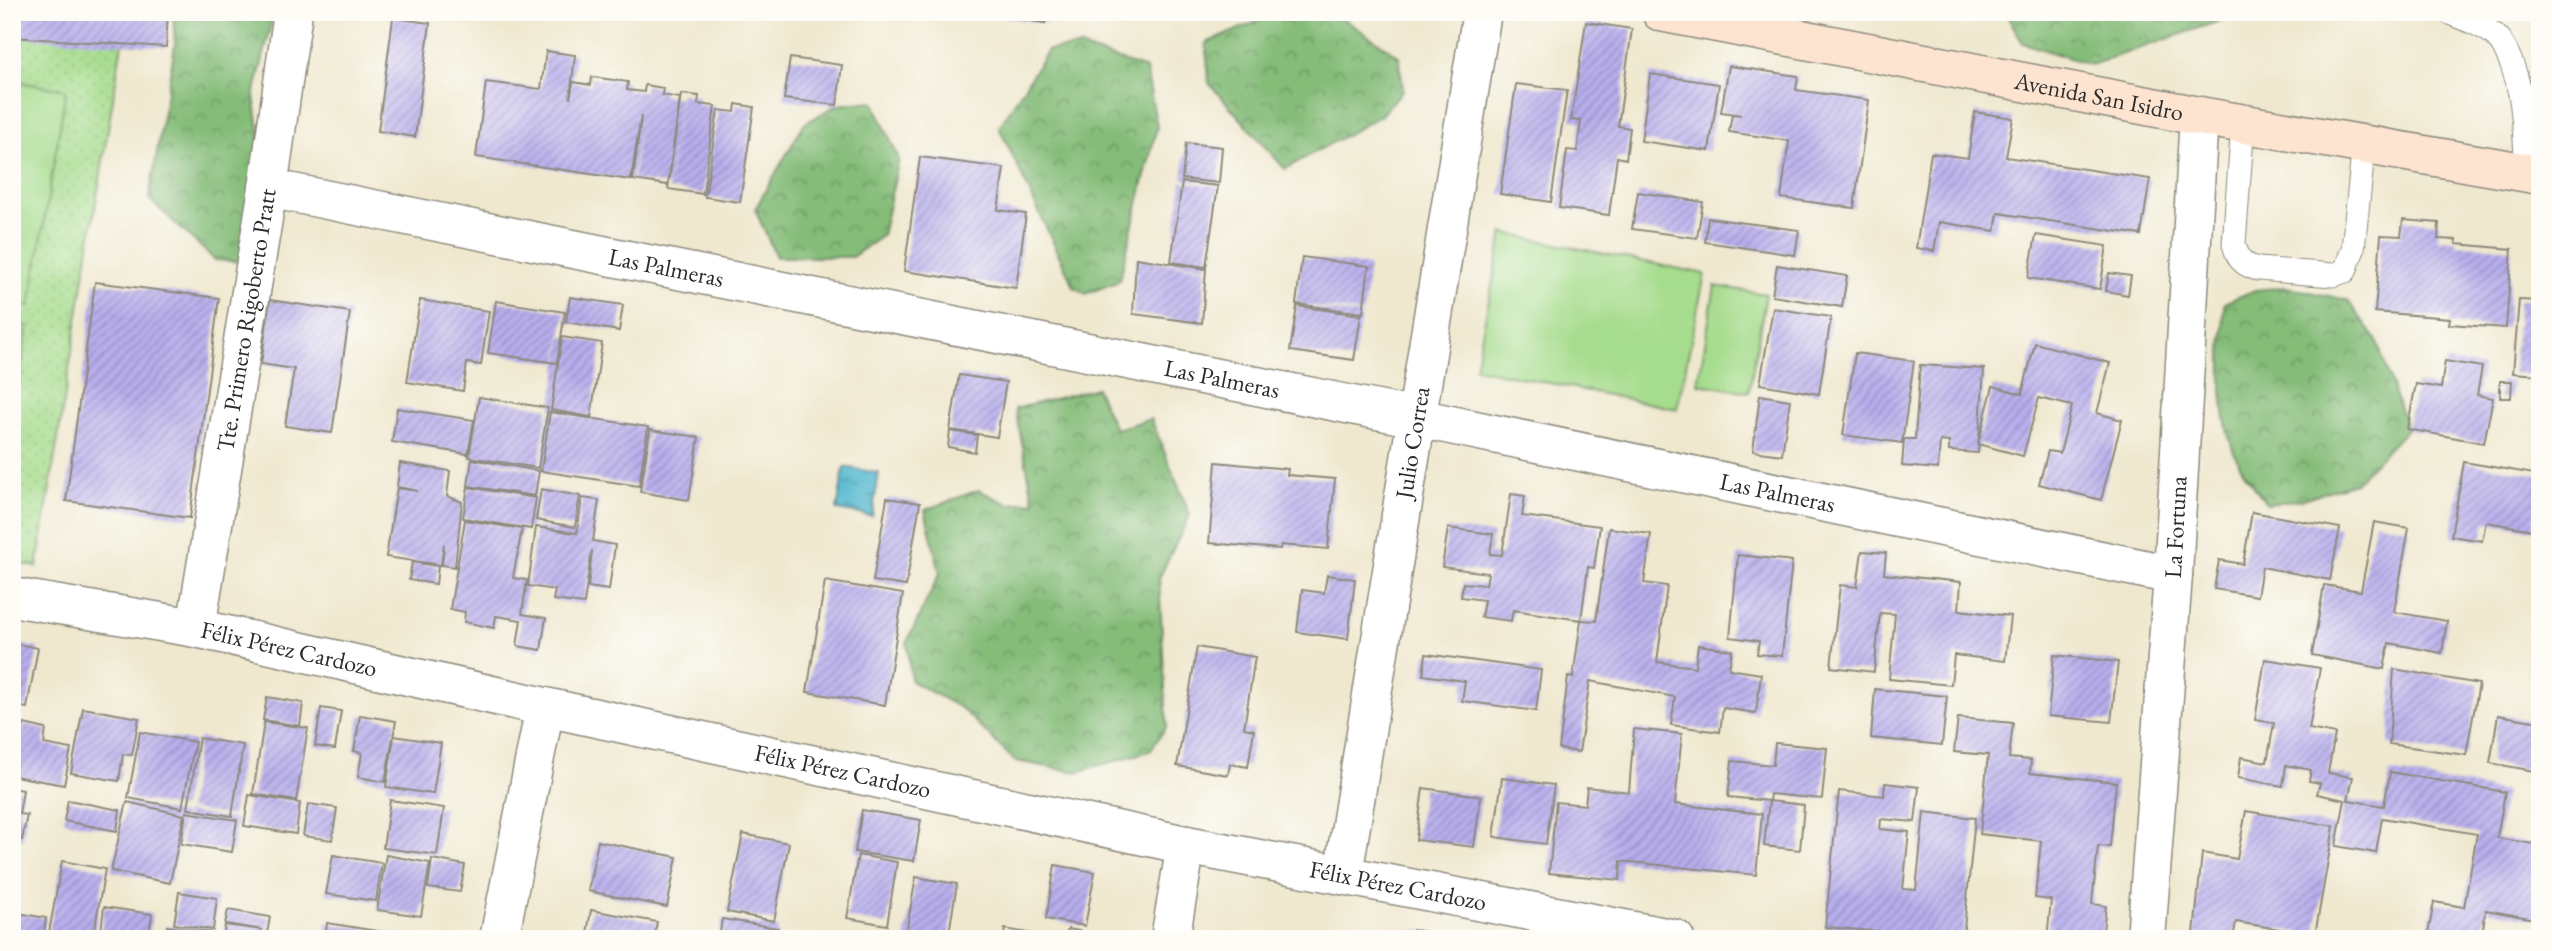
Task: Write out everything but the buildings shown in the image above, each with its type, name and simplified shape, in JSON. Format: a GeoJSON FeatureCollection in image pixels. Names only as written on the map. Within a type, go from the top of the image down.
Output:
{"type":"FeatureCollection","features":[{"type":"Feature","properties":{"kind":"main road","name":"Avenida San Isidro"},"geometry":{"type":"LineString","coordinates":[[1661,12],[2199,116],[2533,174]]}},
{"type":"Feature","properties":{"kind":"street","name":"Tte. Primero Rigoberto Pratt"},"geometry":{"type":"LineString","coordinates":[[196,628],[268,188],[293,12]]}},
{"type":"Feature","properties":{"kind":"street","name":"Julio Correa"},"geometry":{"type":"LineString","coordinates":[[1343,875],[1482,12]]}},
{"type":"Feature","properties":{"kind":"street","name":"La Fortuna"},"geometry":{"type":"LineString","coordinates":[[2146,939],[2173,575],[2199,116]]}},
{"type":"Feature","properties":{"kind":"street","name":"Las Palmeras"},"geometry":{"type":"LineString","coordinates":[[268,188],[1417,418],[2173,575]]}},
{"type":"Feature","properties":{"kind":"street","name":"Félix Pérez Cardozo"},"geometry":{"type":"LineString","coordinates":[[12,597],[196,628],[545,707],[1186,845],[1675,939]]}},
{"type":"Feature","properties":{"kind":"street"},"geometry":{"type":"LineString","coordinates":[[499,939],[545,707]]}},
{"type":"Feature","properties":{"kind":"street"},"geometry":{"type":"LineString","coordinates":[[1170,939],[1186,845]]}},
{"type":"Feature","properties":{"kind":"lane"},"geometry":{"type":"LineString","coordinates":[[2448,12],[2499,39],[2513,71],[2533,174]]}},
{"type":"Feature","properties":{"kind":"lane"},"geometry":{"type":"LineString","coordinates":[[2243,123],[2234,244],[2237,257],[2246,266],[2258,269],[2333,275],[2345,271],[2353,249],[2364,144]]}},
{"type":"Feature","properties":{"kind":"green space"},"geometry":{"type":"Polygon","coordinates":[[[12,12],[127,12],[37,567],[12,562],[12,12]]]}},
{"type":"Feature","properties":{"kind":"green space"},"geometry":{"type":"Polygon","coordinates":[[[173,12],[274,12],[254,96],[268,188],[244,262],[215,260],[149,199],[175,45],[173,12]]]}},
{"type":"Feature","properties":{"kind":"green space"},"geometry":{"type":"Polygon","coordinates":[[[1280,12],[1342,18],[1399,56],[1403,90],[1380,116],[1285,169],[1209,83],[1206,43],[1280,12]]]}},
{"type":"Feature","properties":{"kind":"green space"},"geometry":{"type":"Polygon","coordinates":[[[2005,12],[2227,12],[2220,21],[2091,65],[2023,43],[2005,12]]]}},
{"type":"Feature","properties":{"kind":"green space"},"geometry":{"type":"Polygon","coordinates":[[[1080,47],[1146,69],[1157,127],[1119,281],[1086,294],[1074,287],[999,127],[1048,50],[1080,47]]]}},
{"type":"Feature","properties":{"kind":"green space"},"geometry":{"type":"Polygon","coordinates":[[[12,81],[66,90],[30,306],[12,303],[12,81]]]}},
{"type":"Feature","properties":{"kind":"green space"},"geometry":{"type":"Polygon","coordinates":[[[873,101],[899,159],[882,236],[852,257],[776,257],[755,209],[804,124],[837,105],[873,101]]]}},
{"type":"Feature","properties":{"kind":"green space"},"geometry":{"type":"Polygon","coordinates":[[[1503,233],[1705,274],[1677,409],[1475,368],[1503,233]]]}},
{"type":"Feature","properties":{"kind":"green space"},"geometry":{"type":"Polygon","coordinates":[[[1715,286],[1766,294],[1749,392],[1698,384],[1715,286]]]}},
{"type":"Feature","properties":{"kind":"green space"},"geometry":{"type":"Polygon","coordinates":[[[2286,287],[2347,300],[2376,339],[2407,429],[2355,483],[2302,499],[2267,504],[2247,477],[2230,441],[2222,382],[2224,303],[2255,290],[2286,287]]]}},
{"type":"Feature","properties":{"kind":"green space"},"geometry":{"type":"Polygon","coordinates":[[[12,324],[28,326],[12,430],[12,324]]]}},
{"type":"Feature","properties":{"kind":"green space"},"geometry":{"type":"Polygon","coordinates":[[[1096,388],[1115,429],[1151,419],[1190,515],[1159,578],[1167,726],[1150,751],[1077,772],[1015,761],[961,708],[911,681],[907,642],[940,573],[925,510],[978,490],[1009,504],[1034,502],[1015,409],[1096,388]]]}},
{"type":"Feature","properties":{"kind":"water"},"geometry":{"type":"Polygon","coordinates":[[[844,467],[879,473],[872,516],[837,510],[844,467]]]}}]}
